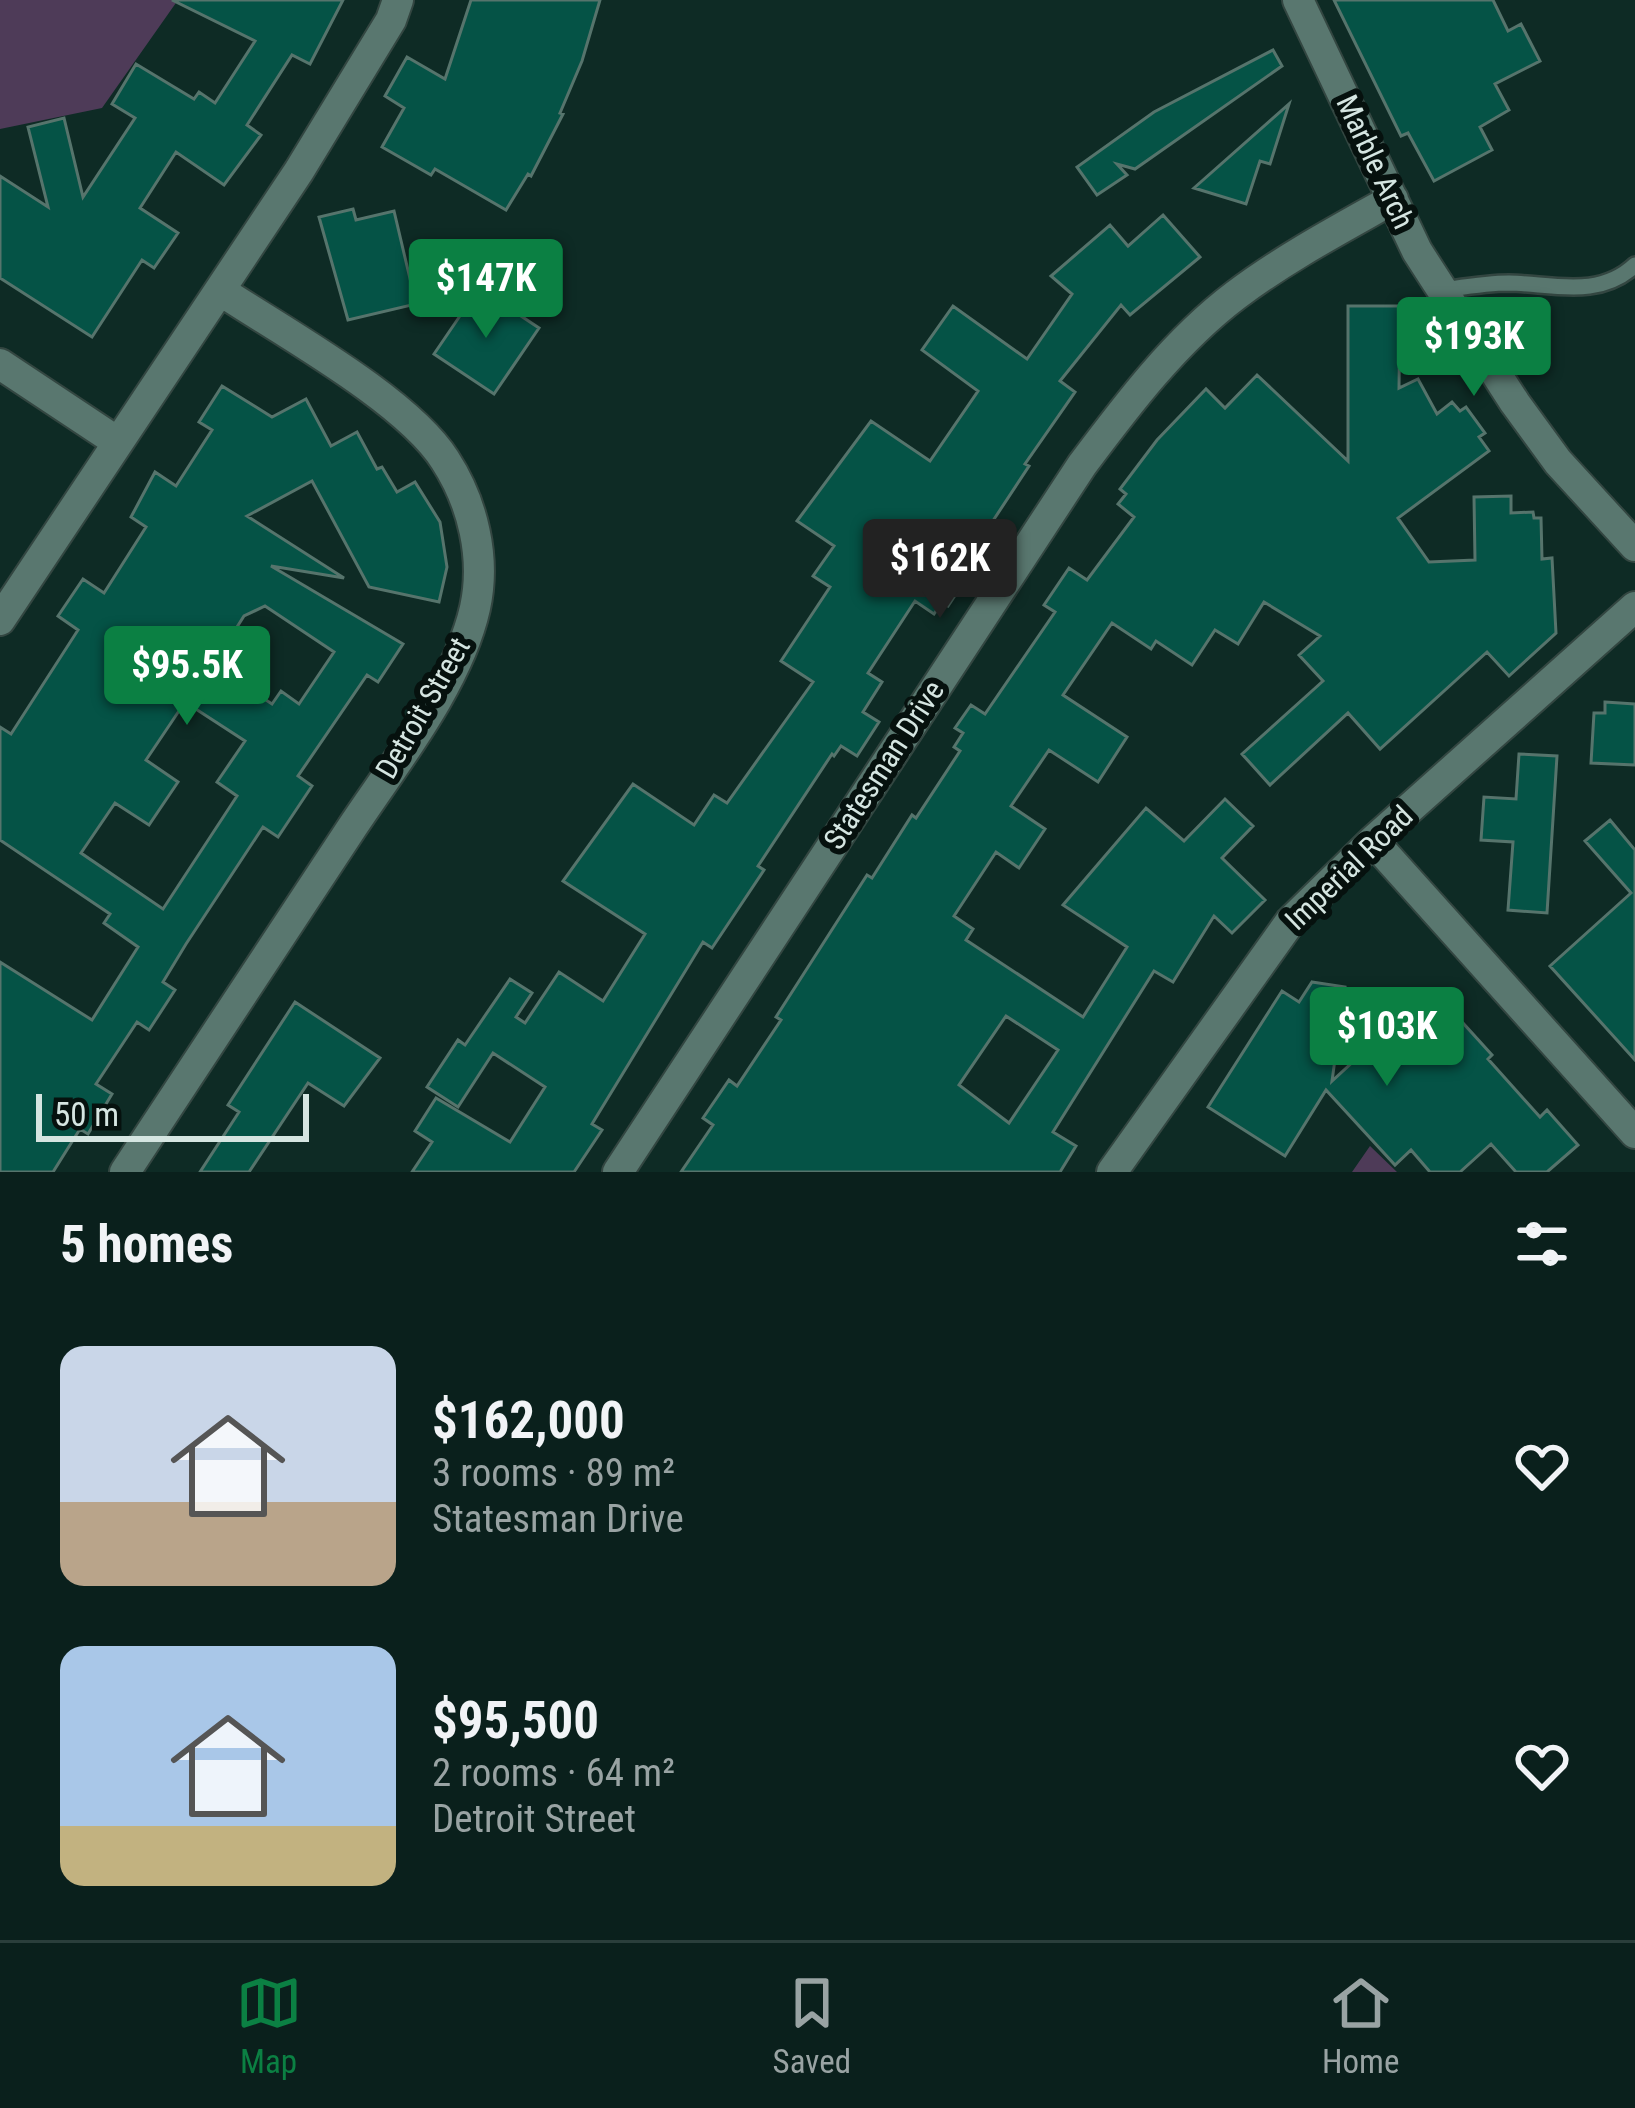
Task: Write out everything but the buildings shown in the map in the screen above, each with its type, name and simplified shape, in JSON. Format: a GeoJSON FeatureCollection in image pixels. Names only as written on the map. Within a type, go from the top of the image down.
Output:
{"type":"FeatureCollection","features":[{"type":"Feature","properties":{"kind":"street"},"geometry":{"type":"LineString","coordinates":[[0,620],[221,291],[365,65],[398,0]]}},
{"type":"Feature","properties":{"kind":"street","name":"Marble Arch"},"geometry":{"type":"LineString","coordinates":[[1298,0],[1417,250],[1515,403],[1558,461],[1635,546]]}},
{"type":"Feature","properties":{"kind":"street","name":"Statesman Drive"},"geometry":{"type":"LineString","coordinates":[[618,1172],[1082,465],[1124,410],[1188,338],[1233,297],[1286,260],[1393,199]]}},
{"type":"Feature","properties":{"kind":"street","name":"Detroit Street"},"geometry":{"type":"LineString","coordinates":[[124,1172],[403,750],[466,641],[480,583],[480,560],[467,503],[432,442],[403,414],[221,291]]}},
{"type":"Feature","properties":{"kind":"street"},"geometry":{"type":"LineString","coordinates":[[0,364],[116,442]]}},
{"type":"Feature","properties":{"kind":"street","name":"Imperial Road"},"geometry":{"type":"LineString","coordinates":[[1112,1172],[1290,922],[1373,841],[1635,607]]}},
{"type":"Feature","properties":{"kind":"street"},"geometry":{"type":"LineString","coordinates":[[1373,841],[1635,1133]]}},
{"type":"Feature","properties":{"kind":"lane"},"geometry":{"type":"LineString","coordinates":[[1443,290],[1507,283],[1581,289],[1617,279],[1635,265]]}},
{"type":"Feature","properties":{"kind":"shaded area"},"geometry":{"type":"Polygon","coordinates":[[[0,0],[178,0],[102,108],[0,129],[0,0]]]}},
{"type":"Feature","properties":{"kind":"shaded area"},"geometry":{"type":"Polygon","coordinates":[[[1370,1146],[1397,1172],[1352,1172],[1370,1146]]]}}]}
